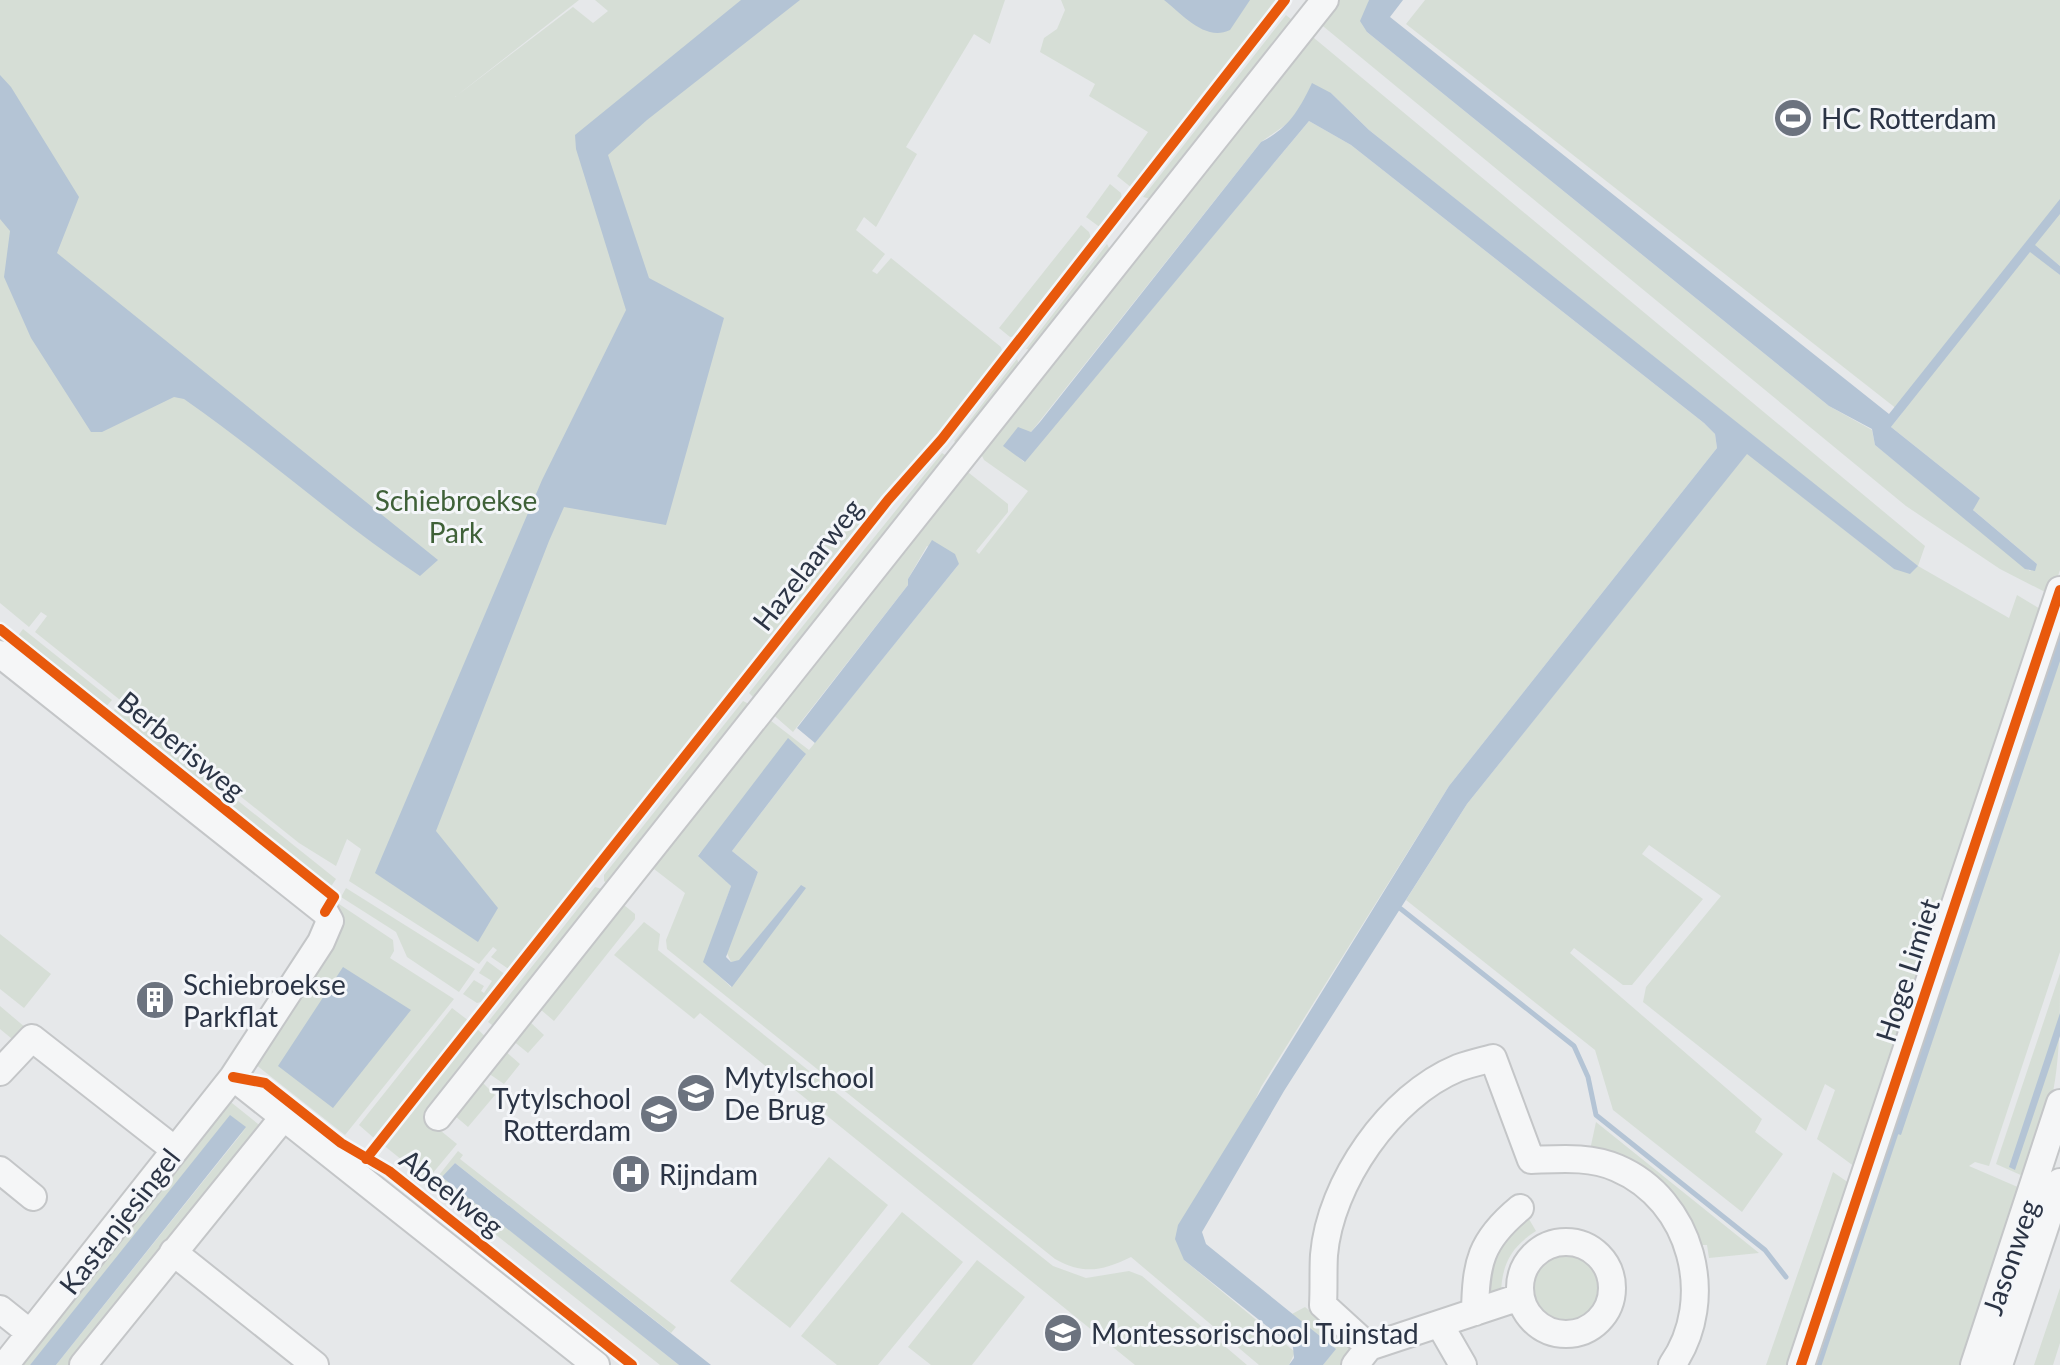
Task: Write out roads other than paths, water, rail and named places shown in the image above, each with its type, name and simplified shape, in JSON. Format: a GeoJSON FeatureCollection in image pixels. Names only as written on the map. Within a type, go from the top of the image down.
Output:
{"type":"FeatureCollection","features":[{"type":"Feature","properties":{"kind":"street","name":"Hazelaarweg"},"geometry":{"type":"LineString","coordinates":[[438,1117],[1325,0]]}},
{"type":"Feature","properties":{"kind":"street","name":"Hoge Limiet"},"geometry":{"type":"LineString","coordinates":[[1801,1365],[2060,590]]}},
{"type":"Feature","properties":{"kind":"street","name":"Berberisweg"},"geometry":{"type":"LineString","coordinates":[[0,654],[325,912],[330,921],[321,942],[233,1077]]}},
{"type":"Feature","properties":{"kind":"street"},"geometry":{"type":"LineString","coordinates":[[0,1072],[32,1038],[175,1150]]}},
{"type":"Feature","properties":{"kind":"street"},"geometry":{"type":"LineString","coordinates":[[1520,1297],[1362,1356],[1323,1305],[1324,1254],[1332,1217],[1347,1178],[1374,1135],[1410,1099],[1456,1069],[1493,1058],[1531,1160],[1583,1159],[1616,1167],[1650,1186],[1674,1216],[1692,1259],[1696,1289],[1694,1319],[1683,1348],[1672,1365]]}},
{"type":"Feature","properties":{"kind":"street","name":"Abeelweg"},"geometry":{"type":"LineString","coordinates":[[233,1077],[282,1119],[388,1198],[596,1365]]}},
{"type":"Feature","properties":{"kind":"street","name":"Kastanjesingel"},"geometry":{"type":"LineString","coordinates":[[5,1365],[233,1077]]}},
{"type":"Feature","properties":{"kind":"street","name":"Jasonweg"},"geometry":{"type":"LineString","coordinates":[[1974,1365],[2058,1117]]}},
{"type":"Feature","properties":{"kind":"street"},"geometry":{"type":"LineString","coordinates":[[83,1365],[282,1119]]}},
{"type":"Feature","properties":{"kind":"street"},"geometry":{"type":"LineString","coordinates":[[0,1170],[33,1197]]}},
{"type":"Feature","properties":{"kind":"street","name":"Jasonweg"},"geometry":{"type":"LineString","coordinates":[[1999,1365],[2060,1182]]}},
{"type":"Feature","properties":{"kind":"street"},"geometry":{"type":"LineString","coordinates":[[1475,1312],[1476,1272],[1484,1247],[1502,1223],[1520,1208]]}},
{"type":"Feature","properties":{"kind":"street"},"geometry":{"type":"LineString","coordinates":[[173,1252],[315,1365]]}},
{"type":"Feature","properties":{"kind":"street"},"geometry":{"type":"LineString","coordinates":[[0,1309],[30,1333]]}},
{"type":"Feature","properties":{"kind":"street"},"geometry":{"type":"LineString","coordinates":[[1440,1325],[1463,1365]]}},
{"type":"Feature","properties":{"kind":"water"},"geometry":{"type":"Polygon","coordinates":[[[741,0],[800,0],[647,120],[608,155],[649,278],[724,318],[666,525],[564,507],[549,541],[436,831],[498,908],[478,942],[375,873],[542,480],[626,310],[576,149],[575,135],[741,0]]]}},
{"type":"Feature","properties":{"kind":"water"},"geometry":{"type":"Polygon","coordinates":[[[1164,0],[1250,0],[1230,30],[1221,33],[1194,25],[1164,0]]]}},
{"type":"Feature","properties":{"kind":"water"},"geometry":{"type":"Polygon","coordinates":[[[1369,0],[1403,0],[1390,17],[1889,414],[2060,199],[2060,214],[2035,245],[2060,266],[2060,275],[2030,252],[1891,427],[1980,498],[1973,510],[2037,564],[2035,571],[2025,569],[1875,445],[1872,429],[1829,406],[1367,32],[1360,21],[1369,0]]]}},
{"type":"Feature","properties":{"kind":"water"},"geometry":{"type":"Polygon","coordinates":[[[0,75],[11,87],[79,197],[57,253],[438,560],[420,576],[184,399],[174,397],[102,432],[91,432],[31,338],[4,277],[10,231],[0,219],[0,75]]]}},
{"type":"Feature","properties":{"kind":"water"},"geometry":{"type":"Polygon","coordinates":[[[1312,83],[1331,93],[1369,130],[1918,566],[1910,574],[1894,569],[1747,454],[1467,804],[1284,1091],[1202,1232],[1206,1244],[1336,1349],[1323,1365],[1289,1365],[1294,1358],[1293,1347],[1184,1260],[1175,1239],[1178,1225],[1449,786],[1717,448],[1715,434],[1704,423],[1351,145],[1309,121],[1025,462],[1003,446],[1018,427],[1031,432],[1040,422],[1261,142],[1279,131],[1292,117],[1312,83]]]}},
{"type":"Feature","properties":{"kind":"water"},"geometry":{"type":"Polygon","coordinates":[[[932,540],[955,554],[959,564],[815,743],[797,728],[908,585],[908,579],[932,540]]]}},
{"type":"Feature","properties":{"kind":"water"},"geometry":{"type":"Polygon","coordinates":[[[2060,625],[2060,661],[1901,1135],[1891,1132],[2060,625]]]}},
{"type":"Feature","properties":{"kind":"water"},"geometry":{"type":"Polygon","coordinates":[[[788,738],[806,754],[732,851],[758,872],[726,957],[731,962],[739,960],[801,885],[806,888],[732,987],[703,962],[731,886],[698,856],[788,738]]]}},
{"type":"Feature","properties":{"kind":"water"},"geometry":{"type":"Polygon","coordinates":[[[343,967],[411,1010],[333,1108],[278,1066],[343,967]]]}},
{"type":"Feature","properties":{"kind":"water"},"geometry":{"type":"Polygon","coordinates":[[[2060,1013],[2060,1036],[2015,1170],[2009,1167],[2060,1013]]]}},
{"type":"Feature","properties":{"kind":"water"},"geometry":{"type":"Polygon","coordinates":[[[230,1115],[246,1127],[56,1365],[30,1365],[230,1115]]]}},
{"type":"Feature","properties":{"kind":"water"},"geometry":{"type":"Polygon","coordinates":[[[455,1163],[711,1365],[679,1365],[442,1177],[455,1163]]]}},
{"type":"Feature","properties":{"kind":"waterway"},"geometry":{"type":"LineString","coordinates":[[1401,909],[1574,1046],[1588,1077],[1596,1115],[1765,1250],[1786,1277]]}},
{"type":"Feature","properties":{"kind":"waterway"},"geometry":{"type":"LineString","coordinates":[[1819,1365],[1896,1133]]}},
{"type":"Feature","properties":{"kind":"place","name":"HC Rotterdam"},"geometry":{"type":"Point","coordinates":[1793,118]}},
{"type":"Feature","properties":{"kind":"place","name":"Schiebroekse Parkflat"},"geometry":{"type":"Point","coordinates":[155,1000]}},
{"type":"Feature","properties":{"kind":"place","name":"Mytylschool De Brug"},"geometry":{"type":"Point","coordinates":[696,1093]}},
{"type":"Feature","properties":{"kind":"place","name":"Tytylschool Rotterdam"},"geometry":{"type":"Point","coordinates":[659,1114]}},
{"type":"Feature","properties":{"kind":"place","name":"Rijndam"},"geometry":{"type":"Point","coordinates":[631,1174]}},
{"type":"Feature","properties":{"kind":"place","name":"Montessorischool Tuinstad"},"geometry":{"type":"Point","coordinates":[1063,1333]}},
{"type":"Feature","properties":{"kind":"park label","name":"Schiebroekse Park"},"geometry":{"type":"Point","coordinates":[456,516]}}]}
